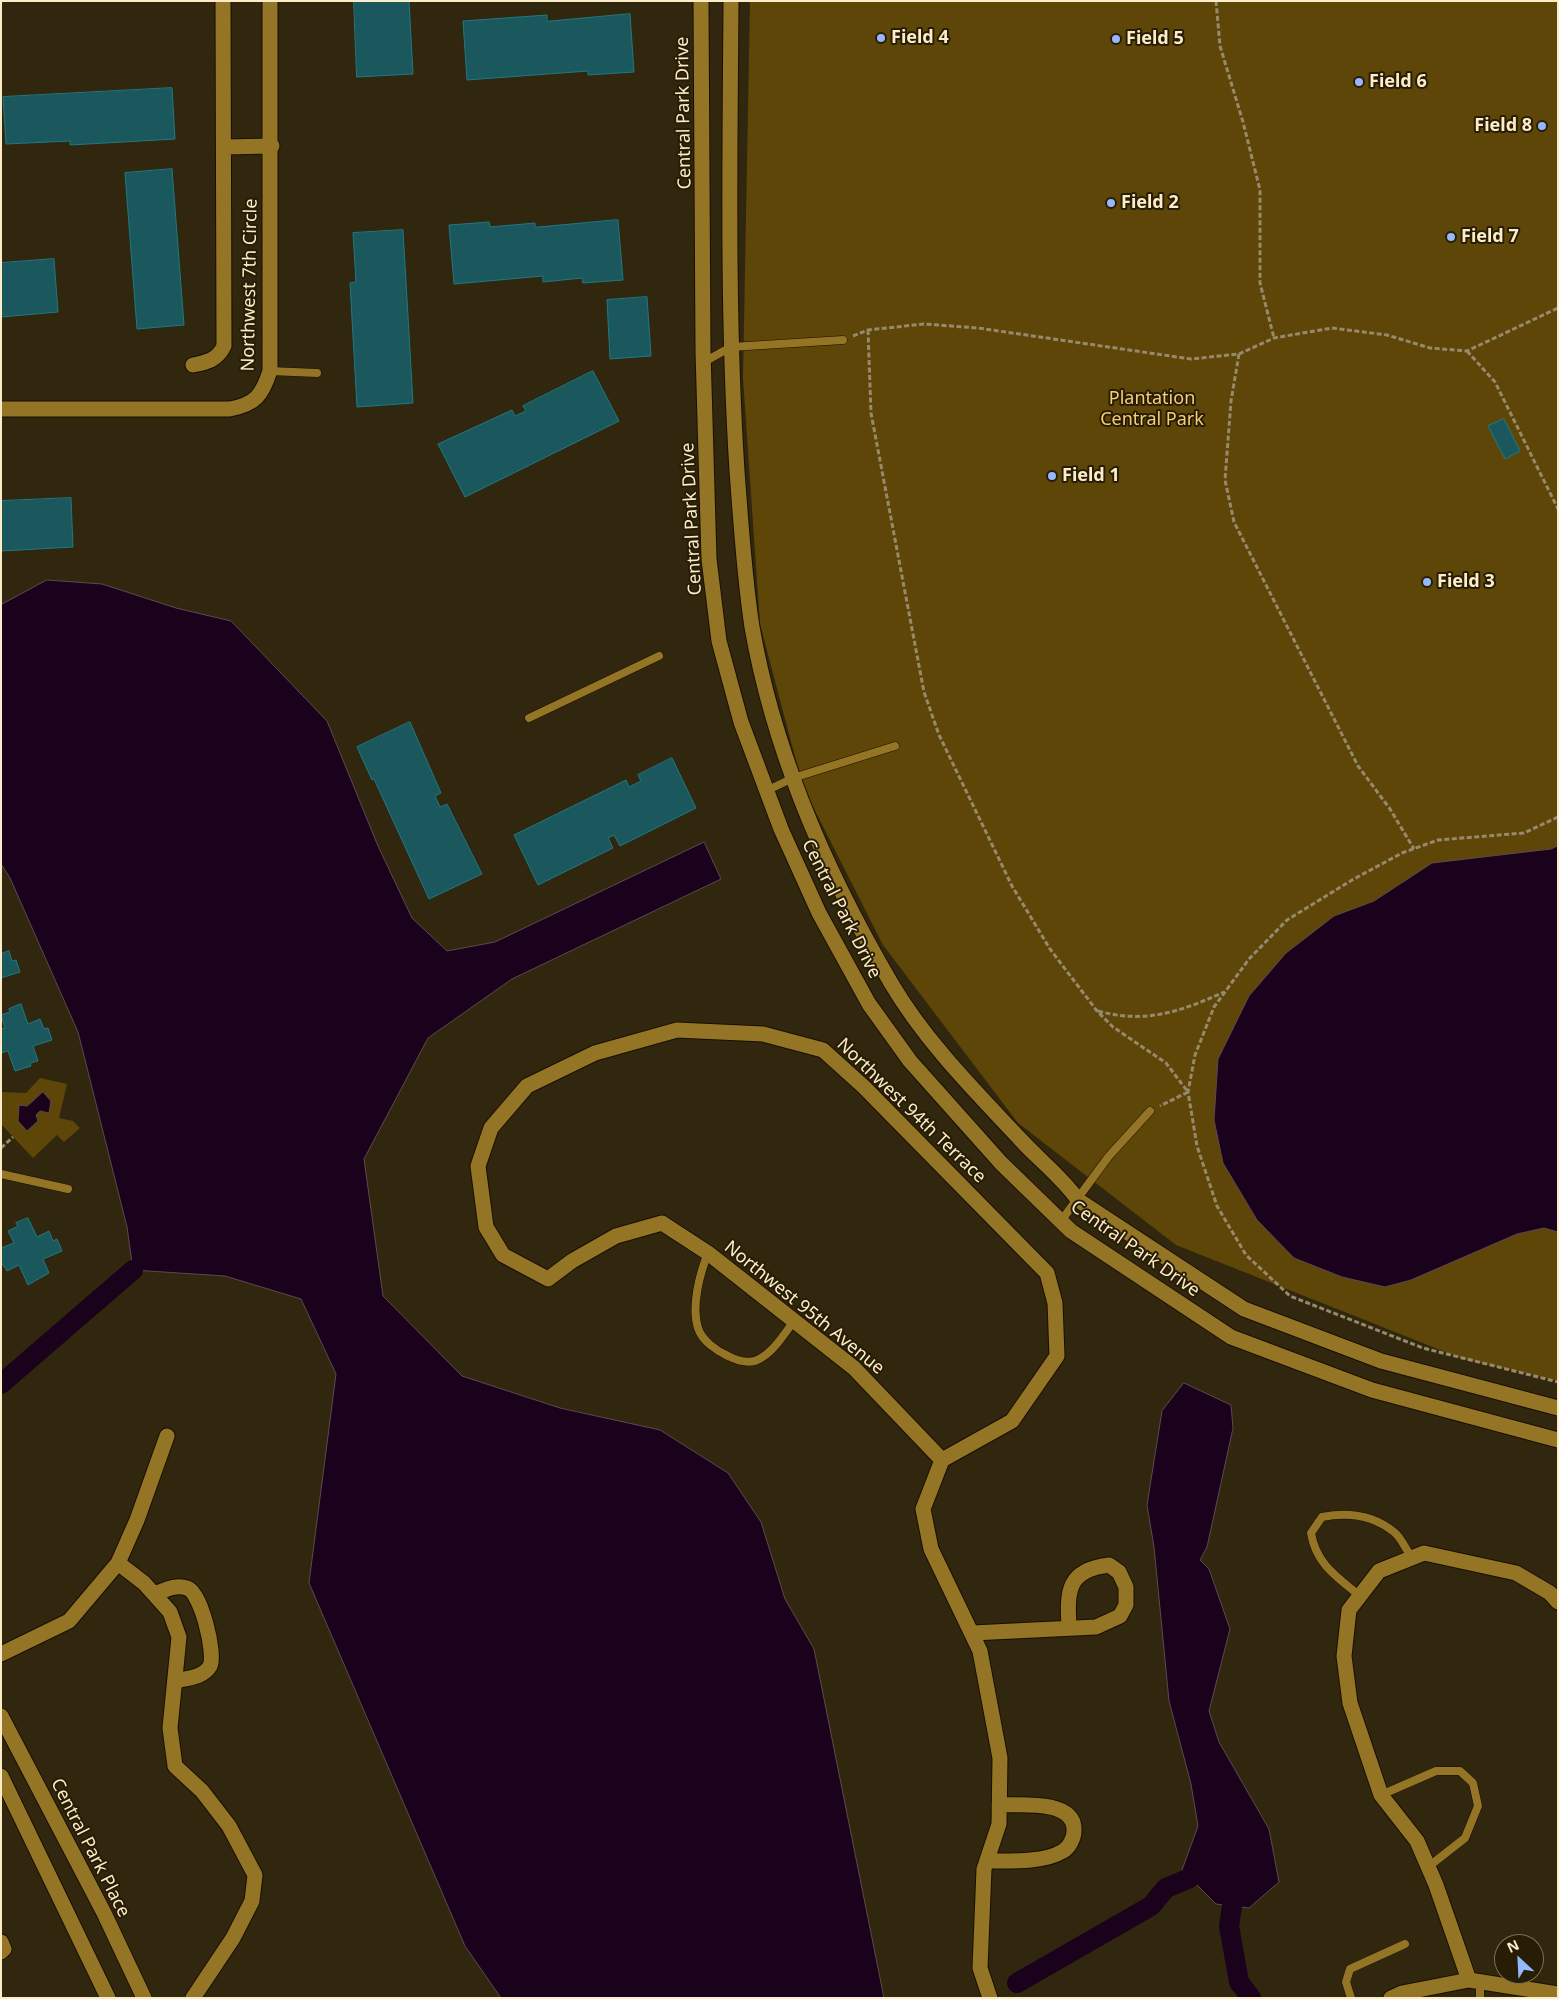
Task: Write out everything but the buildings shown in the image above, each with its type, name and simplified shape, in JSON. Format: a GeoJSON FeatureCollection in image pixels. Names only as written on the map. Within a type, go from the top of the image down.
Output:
{"type":"FeatureCollection","features":[{"type":"Feature","properties":{"kind":"street"},"geometry":{"type":"LineString","coordinates":[[193,365],[209,362],[219,356],[224,346],[223,1]]}},
{"type":"Feature","properties":{"kind":"street","name":"Northwest 7th Circle"},"geometry":{"type":"LineString","coordinates":[[1,409],[230,409],[254,402],[266,385],[270,371],[272,146],[270,1]]}},
{"type":"Feature","properties":{"kind":"street","name":"Central Park Drive"},"geometry":{"type":"LineString","coordinates":[[701,1],[704,362],[709,559],[720,641],[741,722],[766,791],[820,913],[869,1004],[910,1061],[1001,1163],[1071,1231],[1231,1337],[1372,1390],[1558,1440]]}},
{"type":"Feature","properties":{"kind":"street","name":"Central Park Drive"},"geometry":{"type":"LineString","coordinates":[[731,1],[731,347],[743,545],[752,627],[772,709],[793,778],[844,897],[893,986],[932,1041],[1078,1200],[1244,1309],[1381,1361],[1558,1408]]}},
{"type":"Feature","properties":{"kind":"street"},"geometry":{"type":"LineString","coordinates":[[224,147],[272,146]]}},
{"type":"Feature","properties":{"kind":"street","name":"Northwest 94th Terrace"},"geometry":{"type":"LineString","coordinates":[[662,1223],[616,1236],[572,1261],[548,1279],[503,1255],[486,1227],[478,1166],[491,1128],[527,1086],[595,1053],[677,1030],[763,1034],[823,1050],[864,1087],[1047,1272],[1056,1303],[1057,1356],[1012,1421],[942,1460]]}},
{"type":"Feature","properties":{"kind":"street","name":"Northwest 95th Avenue"},"geometry":{"type":"LineString","coordinates":[[662,1223],[708,1253],[854,1368],[942,1460]]}},
{"type":"Feature","properties":{"kind":"street"},"geometry":{"type":"LineString","coordinates":[[1,1654],[68,1621],[118,1563],[137,1520],[167,1436]]}},
{"type":"Feature","properties":{"kind":"street"},"geometry":{"type":"LineString","coordinates":[[942,1460],[923,1509],[931,1549],[980,1651],[1000,1758],[999,1824],[984,1869],[980,1968],[990,1998]]}},
{"type":"Feature","properties":{"kind":"street"},"geometry":{"type":"LineString","coordinates":[[1474,1981],[1417,1841],[1381,1795],[1350,1703],[1344,1656],[1348,1610],[1379,1571],[1424,1553],[1516,1573],[1550,1593],[1558,1602]]}},
{"type":"Feature","properties":{"kind":"street"},"geometry":{"type":"LineString","coordinates":[[118,1563],[144,1583],[170,1612],[179,1637],[170,1728],[175,1766],[202,1791],[229,1826],[255,1874],[252,1901],[233,1938],[193,1998]]}},
{"type":"Feature","properties":{"kind":"street"},"geometry":{"type":"LineString","coordinates":[[972,1634],[1069,1627],[1096,1627],[1120,1616],[1126,1605],[1126,1588],[1119,1572],[1109,1565],[1094,1567],[1078,1574],[1071,1586],[1068,1608],[1069,1627]]}},
{"type":"Feature","properties":{"kind":"street"},"geometry":{"type":"LineString","coordinates":[[154,1594],[176,1586],[189,1588],[196,1594],[204,1616],[213,1658],[209,1668],[200,1676],[175,1681]]}},
{"type":"Feature","properties":{"kind":"street","name":"Central Park Place"},"geometry":{"type":"LineString","coordinates":[[1,1716],[104,1914],[144,1998]]}},
{"type":"Feature","properties":{"kind":"street"},"geometry":{"type":"LineString","coordinates":[[1,1776],[108,1998]]}},
{"type":"Feature","properties":{"kind":"street"},"geometry":{"type":"LineString","coordinates":[[987,1861],[1036,1860],[1063,1851],[1071,1842],[1074,1831],[1070,1818],[1059,1809],[1045,1805],[999,1805]]}},
{"type":"Feature","properties":{"kind":"street"},"geometry":{"type":"LineString","coordinates":[[1,1942],[4,1949],[1,1952]]}},
{"type":"Feature","properties":{"kind":"street"},"geometry":{"type":"LineString","coordinates":[[1391,1998],[1474,1981],[1558,1994]]}},
{"type":"Feature","properties":{"kind":"lane"},"geometry":{"type":"LineString","coordinates":[[704,362],[731,347],[843,340]]}},
{"type":"Feature","properties":{"kind":"lane"},"geometry":{"type":"LineString","coordinates":[[270,371],[317,372]]}},
{"type":"Feature","properties":{"kind":"lane"},"geometry":{"type":"LineString","coordinates":[[529,718],[659,656]]}},
{"type":"Feature","properties":{"kind":"lane"},"geometry":{"type":"LineString","coordinates":[[766,791],[793,778],[895,746]]}},
{"type":"Feature","properties":{"kind":"lane"},"geometry":{"type":"LineString","coordinates":[[1061,1221],[1110,1156],[1150,1111]]}},
{"type":"Feature","properties":{"kind":"lane"},"geometry":{"type":"LineString","coordinates":[[1,1174],[68,1189]]}},
{"type":"Feature","properties":{"kind":"lane"},"geometry":{"type":"LineString","coordinates":[[708,1253],[698,1276],[698,1328],[706,1340],[719,1352],[737,1361],[751,1362],[759,1360],[794,1321]]}},
{"type":"Feature","properties":{"kind":"lane"},"geometry":{"type":"LineString","coordinates":[[1360,1596],[1332,1573],[1314,1550],[1312,1533],[1322,1517],[1342,1513],[1367,1518],[1395,1532],[1412,1558]]}},
{"type":"Feature","properties":{"kind":"lane"},"geometry":{"type":"LineString","coordinates":[[1381,1795],[1436,1771],[1460,1771],[1473,1783],[1478,1806],[1465,1838],[1428,1867]]}},
{"type":"Feature","properties":{"kind":"lane"},"geometry":{"type":"LineString","coordinates":[[1351,1998],[1346,1982],[1350,1969],[1404,1944]]}},
{"type":"Feature","properties":{"kind":"lane"},"geometry":{"type":"LineString","coordinates":[[1474,1981],[1480,1998]]}},
{"type":"Feature","properties":{"kind":"path"},"geometry":{"type":"LineString","coordinates":[[1216,1],[1220,46],[1243,122],[1260,190],[1260,283],[1274,338]]}},
{"type":"Feature","properties":{"kind":"path"},"geometry":{"type":"LineString","coordinates":[[843,340],[868,330],[924,324],[978,328],[1191,360],[1239,354],[1274,338],[1332,328],[1386,335],[1430,348],[1467,351],[1558,308]]}},
{"type":"Feature","properties":{"kind":"path"},"geometry":{"type":"LineString","coordinates":[[868,330],[871,413],[924,692],[938,735],[1012,886],[1050,949],[1097,1011],[1113,1027],[1166,1063],[1188,1092]]}},
{"type":"Feature","properties":{"kind":"path"},"geometry":{"type":"LineString","coordinates":[[1467,351],[1495,382],[1558,508]]}},
{"type":"Feature","properties":{"kind":"path"},"geometry":{"type":"LineString","coordinates":[[1239,354],[1231,401],[1225,480],[1234,522],[1358,766],[1390,809],[1414,849]]}},
{"type":"Feature","properties":{"kind":"path"},"geometry":{"type":"LineString","coordinates":[[1558,817],[1524,833],[1438,840],[1402,853],[1352,880],[1287,920],[1249,959],[1214,1007],[1195,1055],[1188,1092],[1197,1146],[1217,1206],[1246,1255],[1290,1296],[1423,1348],[1558,1382]]}},
{"type":"Feature","properties":{"kind":"path"},"geometry":{"type":"LineString","coordinates":[[1097,1011],[1120,1018],[1148,1017],[1176,1011],[1225,992]]}},
{"type":"Feature","properties":{"kind":"path"},"geometry":{"type":"LineString","coordinates":[[1150,1111],[1188,1092]]}},
{"type":"Feature","properties":{"kind":"path"},"geometry":{"type":"LineString","coordinates":[[1,1148],[13,1138]]}},
{"type":"Feature","properties":{"kind":"green space","name":"Plantation Central Park"},"geometry":{"type":"Polygon","coordinates":[[[750,1],[1558,1],[1558,1381],[1463,1359],[1176,1245],[1018,1123],[883,945],[803,787],[760,624],[743,378],[750,1]]]}},
{"type":"Feature","properties":{"kind":"green space"},"geometry":{"type":"Polygon","coordinates":[[[40,1078],[67,1084],[59,1118],[73,1121],[80,1128],[64,1142],[57,1135],[33,1158],[1,1124],[1,1092],[26,1093],[40,1078]]]}},
{"type":"Feature","properties":{"kind":"shaded area"},"geometry":{"type":"Polygon","coordinates":[[[47,580],[102,584],[176,608],[231,621],[327,721],[378,846],[412,918],[447,951],[495,942],[704,842],[721,879],[512,979],[428,1038],[364,1159],[383,1296],[462,1376],[560,1408],[660,1430],[728,1473],[761,1522],[785,1599],[814,1649],[884,1998],[501,1998],[465,1946],[309,1583],[336,1374],[301,1299],[225,1276],[133,1270],[127,1227],[78,1032],[10,878],[1,864],[1,605],[47,580]]]}},
{"type":"Feature","properties":{"kind":"shaded area"},"geometry":{"type":"Polygon","coordinates":[[[1558,846],[1558,1232],[1544,1228],[1517,1234],[1411,1280],[1385,1287],[1342,1277],[1294,1258],[1257,1220],[1223,1163],[1214,1120],[1218,1059],[1249,996],[1286,953],[1334,916],[1374,901],[1432,863],[1551,849],[1558,846]]]}},
{"type":"Feature","properties":{"kind":"shaded area"},"geometry":{"type":"Polygon","coordinates":[[[43,1092],[51,1101],[49,1113],[40,1111],[36,1115],[38,1121],[27,1131],[18,1121],[19,1105],[27,1106],[43,1092]]]}},
{"type":"Feature","properties":{"kind":"shaded area"},"geometry":{"type":"Polygon","coordinates":[[[1184,1383],[1231,1405],[1233,1428],[1207,1547],[1200,1560],[1209,1569],[1230,1629],[1209,1711],[1219,1742],[1269,1829],[1279,1882],[1249,1908],[1216,1904],[1182,1870],[1198,1826],[1191,1784],[1169,1701],[1154,1547],[1147,1505],[1162,1411],[1184,1383]]]}},
{"type":"Feature","properties":{"kind":"waterway"},"geometry":{"type":"LineString","coordinates":[[1,1384],[133,1270]]}},
{"type":"Feature","properties":{"kind":"waterway"},"geometry":{"type":"LineString","coordinates":[[1017,1983],[1151,1906],[1166,1888],[1190,1878]]}},
{"type":"Feature","properties":{"kind":"waterway"},"geometry":{"type":"LineString","coordinates":[[1232,1906],[1229,1926],[1239,1982],[1251,1998]]}},
{"type":"Feature","properties":{"kind":"place","name":"Field 4"},"geometry":{"type":"Point","coordinates":[881,38]}},
{"type":"Feature","properties":{"kind":"place","name":"Field 5"},"geometry":{"type":"Point","coordinates":[1116,39]}},
{"type":"Feature","properties":{"kind":"place","name":"Field 6"},"geometry":{"type":"Point","coordinates":[1359,82]}},
{"type":"Feature","properties":{"kind":"place","name":"Field 8"},"geometry":{"type":"Point","coordinates":[1542,126]}},
{"type":"Feature","properties":{"kind":"place","name":"Field 2"},"geometry":{"type":"Point","coordinates":[1111,203]}},
{"type":"Feature","properties":{"kind":"place","name":"Field 7"},"geometry":{"type":"Point","coordinates":[1451,237]}},
{"type":"Feature","properties":{"kind":"place","name":"Field 1"},"geometry":{"type":"Point","coordinates":[1052,476]}},
{"type":"Feature","properties":{"kind":"place","name":"Field 3"},"geometry":{"type":"Point","coordinates":[1427,582]}}]}
